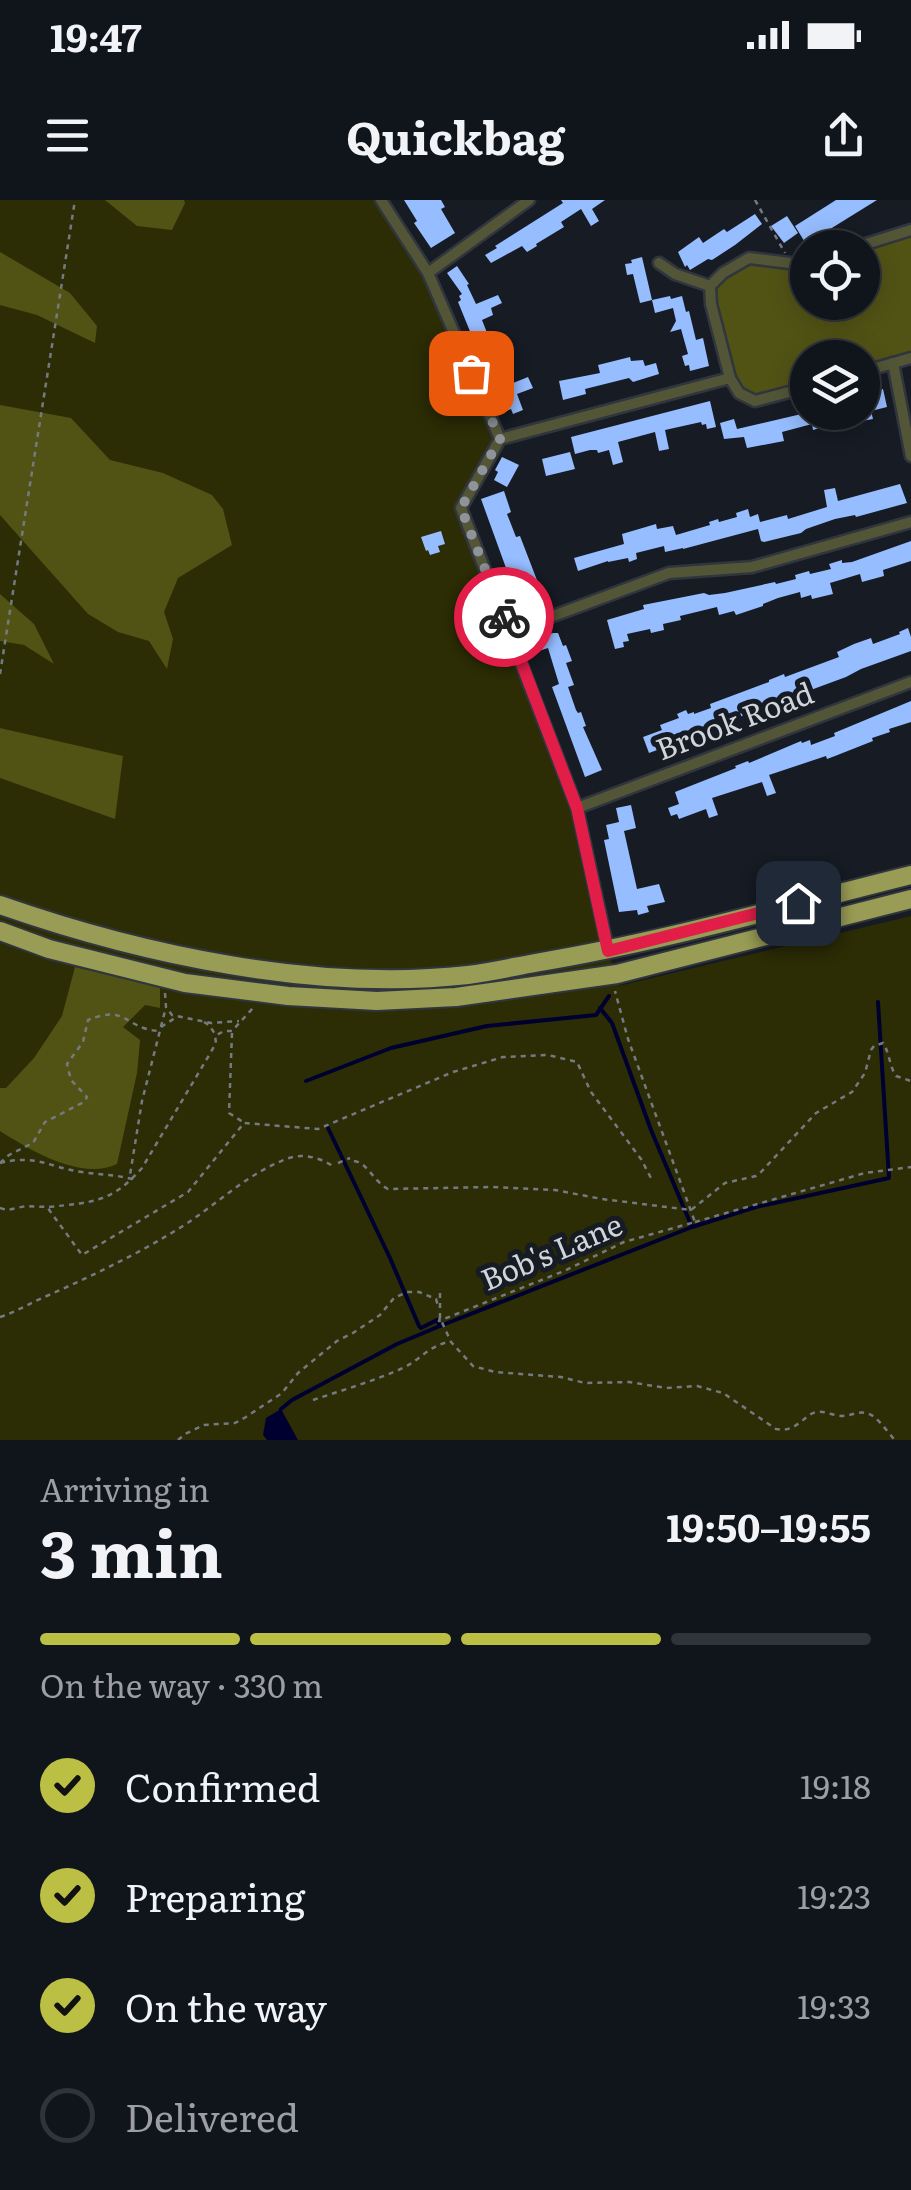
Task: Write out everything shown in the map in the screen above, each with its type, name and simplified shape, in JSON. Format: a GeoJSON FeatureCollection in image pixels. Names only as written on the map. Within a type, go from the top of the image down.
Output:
{"type":"FeatureCollection","features":[{"type":"Feature","properties":{"kind":"highway"},"geometry":{"type":"LineString","coordinates":[[0,905],[142,948],[250,968],[382,979],[467,975],[608,951],[911,874]]}},
{"type":"Feature","properties":{"kind":"highway"},"geometry":{"type":"LineString","coordinates":[[0,930],[50,949],[185,982],[288,996],[377,1001],[456,997],[611,975],[911,899]]}},
{"type":"Feature","properties":{"kind":"street"},"geometry":{"type":"LineString","coordinates":[[380,200],[428,273],[500,439]]}},
{"type":"Feature","properties":{"kind":"street"},"geometry":{"type":"LineString","coordinates":[[428,273],[530,200]]}},
{"type":"Feature","properties":{"kind":"street"},"geometry":{"type":"LineString","coordinates":[[880,240],[911,230]]}},
{"type":"Feature","properties":{"kind":"street"},"geometry":{"type":"LineString","coordinates":[[790,263],[749,258],[710,286],[710,304],[730,378],[739,393],[755,401],[790,392]]}},
{"type":"Feature","properties":{"kind":"street"},"geometry":{"type":"LineString","coordinates":[[659,263],[675,274],[710,286]]}},
{"type":"Feature","properties":{"kind":"street"},"geometry":{"type":"LineString","coordinates":[[880,367],[911,358]]}},
{"type":"Feature","properties":{"kind":"street"},"geometry":{"type":"LineString","coordinates":[[893,363],[911,456]]}},
{"type":"Feature","properties":{"kind":"street"},"geometry":{"type":"LineString","coordinates":[[608,951],[577,808],[461,508],[500,439],[730,378]]}},
{"type":"Feature","properties":{"kind":"street"},"geometry":{"type":"LineString","coordinates":[[510,632],[668,573],[752,567],[911,522]]}},
{"type":"Feature","properties":{"kind":"street","name":"Brook Road"},"geometry":{"type":"LineString","coordinates":[[577,808],[911,682]]}},
{"type":"Feature","properties":{"kind":"path"},"geometry":{"type":"LineString","coordinates":[[0,674],[75,200]]}},
{"type":"Feature","properties":{"kind":"path"},"geometry":{"type":"LineString","coordinates":[[755,200],[790,261]]}},
{"type":"Feature","properties":{"kind":"path"},"geometry":{"type":"LineString","coordinates":[[611,975],[628,1039],[694,1222],[865,1173],[911,1167]]}},
{"type":"Feature","properties":{"kind":"path"},"geometry":{"type":"LineString","coordinates":[[132,1180],[142,1101],[166,1007],[164,977]]}},
{"type":"Feature","properties":{"kind":"path"},"geometry":{"type":"LineString","coordinates":[[255,992],[252,1009],[232,1031],[229,1113],[244,1123],[318,1129],[453,1072],[503,1057],[548,1055],[577,1062],[590,1092],[641,1158],[652,1180]]}},
{"type":"Feature","properties":{"kind":"path"},"geometry":{"type":"LineString","coordinates":[[166,1007],[172,1015],[202,1021],[240,1021]]}},
{"type":"Feature","properties":{"kind":"path"},"geometry":{"type":"LineString","coordinates":[[0,1163],[8,1154],[33,1143],[46,1122],[84,1102],[87,1097],[71,1080],[67,1064],[83,1042],[88,1020],[116,1014],[145,1030],[160,1030],[169,1020],[182,1017]]}},
{"type":"Feature","properties":{"kind":"path"},"geometry":{"type":"LineString","coordinates":[[0,1208],[47,1207],[101,1199],[132,1180],[216,1043],[209,1025],[202,1021]]}},
{"type":"Feature","properties":{"kind":"path"},"geometry":{"type":"LineString","coordinates":[[215,1036],[232,1031]]}},
{"type":"Feature","properties":{"kind":"path"},"geometry":{"type":"LineString","coordinates":[[0,1317],[20,1311],[133,1255],[292,1156],[335,1164],[352,1159],[364,1164],[378,1184],[388,1189],[555,1190],[691,1210],[725,1183],[756,1176],[816,1113],[852,1092],[865,1073],[874,1046],[884,1042],[896,1076],[911,1081]]}},
{"type":"Feature","properties":{"kind":"path"},"geometry":{"type":"LineString","coordinates":[[47,1207],[82,1255],[188,1192],[244,1123]]}},
{"type":"Feature","properties":{"kind":"path"},"geometry":{"type":"LineString","coordinates":[[0,1163],[21,1158],[132,1180]]}},
{"type":"Feature","properties":{"kind":"path","name":"Bob's Lane"},"geometry":{"type":"LineString","coordinates":[[440,1320],[624,1242],[694,1222]]}},
{"type":"Feature","properties":{"kind":"path"},"geometry":{"type":"LineString","coordinates":[[178,1440],[204,1425],[235,1423],[285,1395],[298,1374],[337,1341],[380,1315],[394,1298],[419,1292],[436,1299],[439,1308]]}},
{"type":"Feature","properties":{"kind":"path"},"geometry":{"type":"LineString","coordinates":[[440,1292],[440,1320],[452,1342],[473,1366],[584,1382],[697,1386],[723,1393],[776,1430],[793,1428],[820,1411],[840,1416],[865,1412],[895,1440]]}},
{"type":"Feature","properties":{"kind":"path"},"geometry":{"type":"LineString","coordinates":[[313,1400],[404,1368],[434,1346],[452,1342]]}},
{"type":"Feature","properties":{"kind":"shaded area"},"geometry":{"type":"Polygon","coordinates":[[[0,200],[381,200],[428,273],[500,439],[461,508],[577,808],[619,986],[911,916],[911,1440],[0,1440],[0,776],[123,757],[0,728],[0,200]]]}},
{"type":"Feature","properties":{"kind":"shaded area"},"geometry":{"type":"Polygon","coordinates":[[[105,200],[185,203],[172,230],[137,226],[105,200]]]}},
{"type":"Feature","properties":{"kind":"shaded area"},"geometry":{"type":"Polygon","coordinates":[[[911,230],[911,358],[880,367],[880,340],[790,340],[790,392],[755,401],[739,393],[710,287],[749,258],[790,260],[790,320],[880,320],[880,241],[911,230]]]}},
{"type":"Feature","properties":{"kind":"shaded area"},"geometry":{"type":"Polygon","coordinates":[[[0,252],[70,293],[97,326],[95,343],[37,315],[0,305],[0,252]]]}},
{"type":"Feature","properties":{"kind":"shaded area"},"geometry":{"type":"Polygon","coordinates":[[[0,405],[71,418],[110,460],[163,473],[212,495],[223,509],[232,545],[178,578],[164,612],[173,639],[167,669],[149,641],[118,632],[88,614],[0,515],[0,405]]]}},
{"type":"Feature","properties":{"kind":"shaded area"},"geometry":{"type":"Polygon","coordinates":[[[0,594],[34,624],[54,664],[24,645],[0,641],[0,594]]]}},
{"type":"Feature","properties":{"kind":"shaded area"},"geometry":{"type":"Polygon","coordinates":[[[0,728],[123,756],[115,819],[0,778],[0,728]]]}},
{"type":"Feature","properties":{"kind":"shaded area"},"geometry":{"type":"Polygon","coordinates":[[[75,967],[160,987],[160,1008],[145,1005],[123,1027],[140,1040],[137,1073],[117,1164],[103,1168],[88,1169],[56,1161],[0,1131],[0,1088],[6,1088],[34,1058],[62,1016],[75,967]]]}},
{"type":"Feature","properties":{"kind":"shaded area"},"geometry":{"type":"Polygon","coordinates":[[[281,1409],[298,1440],[267,1440],[263,1435],[266,1418],[281,1409]]]}},
{"type":"Feature","properties":{"kind":"building"},"geometry":{"type":"Polygon","coordinates":[[[404,200],[441,200],[445,207],[441,209],[455,233],[431,248],[404,200]]]}},
{"type":"Feature","properties":{"kind":"building"},"geometry":{"type":"Polygon","coordinates":[[[561,200],[605,200],[592,209],[599,221],[591,226],[581,209],[561,222],[564,227],[527,252],[522,246],[491,263],[485,255],[495,246],[563,203],[561,200]]]}},
{"type":"Feature","properties":{"kind":"building"},"geometry":{"type":"Polygon","coordinates":[[[836,200],[877,200],[829,230],[797,230],[795,226],[836,200]]]}},
{"type":"Feature","properties":{"kind":"building"},"geometry":{"type":"Polygon","coordinates":[[[755,214],[762,224],[735,245],[690,270],[685,267],[678,252],[699,237],[703,243],[755,214]]]}},
{"type":"Feature","properties":{"kind":"building"},"geometry":{"type":"Polygon","coordinates":[[[787,216],[796,230],[790,230],[790,239],[784,243],[771,226],[787,216]]]}},
{"type":"Feature","properties":{"kind":"building"},"geometry":{"type":"Polygon","coordinates":[[[642,257],[652,300],[640,303],[633,274],[627,275],[625,264],[642,257]]]}},
{"type":"Feature","properties":{"kind":"building"},"geometry":{"type":"Polygon","coordinates":[[[457,266],[476,304],[498,295],[502,303],[491,308],[493,315],[482,320],[491,343],[501,339],[509,357],[498,361],[508,385],[528,377],[533,388],[517,394],[523,410],[503,412],[458,302],[462,294],[447,273],[457,266]]]}},
{"type":"Feature","properties":{"kind":"building"},"geometry":{"type":"Polygon","coordinates":[[[682,296],[696,340],[703,338],[709,366],[690,371],[689,365],[685,366],[682,356],[688,354],[681,329],[670,332],[676,321],[673,308],[655,313],[652,300],[682,296]]]}},
{"type":"Feature","properties":{"kind":"building"},"geometry":{"type":"Polygon","coordinates":[[[630,357],[631,361],[643,360],[645,366],[656,363],[659,374],[585,389],[586,394],[563,400],[559,381],[600,373],[598,365],[630,357]]]}},
{"type":"Feature","properties":{"kind":"building"},"geometry":{"type":"Polygon","coordinates":[[[883,389],[887,407],[880,409],[880,390],[883,389]]]}},
{"type":"Feature","properties":{"kind":"building"},"geometry":{"type":"Polygon","coordinates":[[[710,401],[716,427],[707,429],[701,422],[665,430],[669,449],[659,451],[655,432],[618,442],[623,462],[613,465],[609,450],[575,454],[571,437],[710,401]]]}},
{"type":"Feature","properties":{"kind":"building"},"geometry":{"type":"Polygon","coordinates":[[[790,417],[790,430],[782,432],[784,441],[747,448],[744,437],[724,439],[720,423],[734,419],[737,429],[790,417]]]}},
{"type":"Feature","properties":{"kind":"building"},"geometry":{"type":"Polygon","coordinates":[[[570,452],[575,469],[546,476],[542,459],[570,452]]]}},
{"type":"Feature","properties":{"kind":"building"},"geometry":{"type":"Polygon","coordinates":[[[502,457],[519,465],[507,487],[494,480],[502,457]]]}},
{"type":"Feature","properties":{"kind":"building"},"geometry":{"type":"Polygon","coordinates":[[[900,484],[907,503],[835,519],[764,542],[758,529],[683,549],[665,552],[664,546],[636,553],[637,559],[629,562],[628,558],[608,561],[578,571],[574,558],[624,544],[622,534],[656,524],[657,529],[673,526],[676,535],[718,519],[719,522],[737,517],[736,513],[748,509],[750,517],[758,514],[760,522],[787,515],[788,519],[827,507],[824,490],[835,488],[838,501],[900,484]]]}},
{"type":"Feature","properties":{"kind":"building"},"geometry":{"type":"Polygon","coordinates":[[[504,491],[511,512],[507,514],[516,537],[520,536],[545,601],[528,607],[510,579],[481,499],[504,491]]]}},
{"type":"Feature","properties":{"kind":"building"},"geometry":{"type":"Polygon","coordinates":[[[441,531],[445,544],[438,546],[440,552],[430,555],[421,537],[441,531]]]}},
{"type":"Feature","properties":{"kind":"building"},"geometry":{"type":"Polygon","coordinates":[[[911,541],[911,561],[883,570],[884,576],[862,582],[860,574],[830,583],[833,594],[812,599],[811,595],[801,598],[800,592],[736,615],[734,611],[719,615],[717,607],[680,616],[681,620],[663,624],[664,630],[627,634],[629,641],[615,649],[607,620],[644,609],[643,605],[776,584],[911,541]]]}},
{"type":"Feature","properties":{"kind":"building"},"geometry":{"type":"Polygon","coordinates":[[[908,628],[911,651],[786,699],[785,695],[757,706],[755,712],[704,728],[649,753],[643,737],[662,730],[660,725],[679,718],[677,714],[711,708],[710,704],[784,674],[785,677],[839,657],[837,652],[854,644],[871,638],[873,644],[908,628]]]}},
{"type":"Feature","properties":{"kind":"building"},"geometry":{"type":"Polygon","coordinates":[[[558,633],[572,661],[566,663],[574,685],[568,687],[602,770],[585,777],[552,687],[559,684],[548,648],[536,652],[532,641],[558,633]]]}},
{"type":"Feature","properties":{"kind":"building"},"geometry":{"type":"Polygon","coordinates":[[[911,701],[911,722],[827,759],[826,756],[769,775],[776,793],[767,796],[762,782],[712,798],[718,815],[709,818],[706,809],[679,819],[677,814],[671,816],[668,808],[679,804],[675,792],[801,741],[810,740],[811,745],[835,736],[834,733],[911,701]]]}},
{"type":"Feature","properties":{"kind":"building"},"geometry":{"type":"Polygon","coordinates":[[[631,805],[636,828],[624,831],[637,889],[659,884],[665,902],[647,906],[649,912],[638,915],[637,910],[619,912],[604,840],[609,839],[606,825],[619,822],[616,808],[631,805]]]}},
{"type":"Feature","properties":{"kind":"waterway"},"geometry":{"type":"LineString","coordinates":[[306,1081],[391,1048],[487,1026],[596,1015],[609,996]]}},
{"type":"Feature","properties":{"kind":"waterway"},"geometry":{"type":"LineString","coordinates":[[692,1227],[756,1207],[889,1178],[878,1002]]}},
{"type":"Feature","properties":{"kind":"waterway"},"geometry":{"type":"LineString","coordinates":[[440,1326],[692,1227],[612,1023],[600,1008]]}},
{"type":"Feature","properties":{"kind":"waterway"},"geometry":{"type":"LineString","coordinates":[[281,1409],[397,1344],[440,1326],[437,1320],[419,1326],[328,1128]]}},
{"type":"Feature","properties":{"kind":"way so far"},"geometry":{"type":"LineString","coordinates":[[471,373],[500,439],[461,508],[504,617]]}},
{"type":"Feature","properties":{"kind":"route"},"geometry":{"type":"LineString","coordinates":[[504,617],[577,808],[608,951],[798,903]]}}]}
